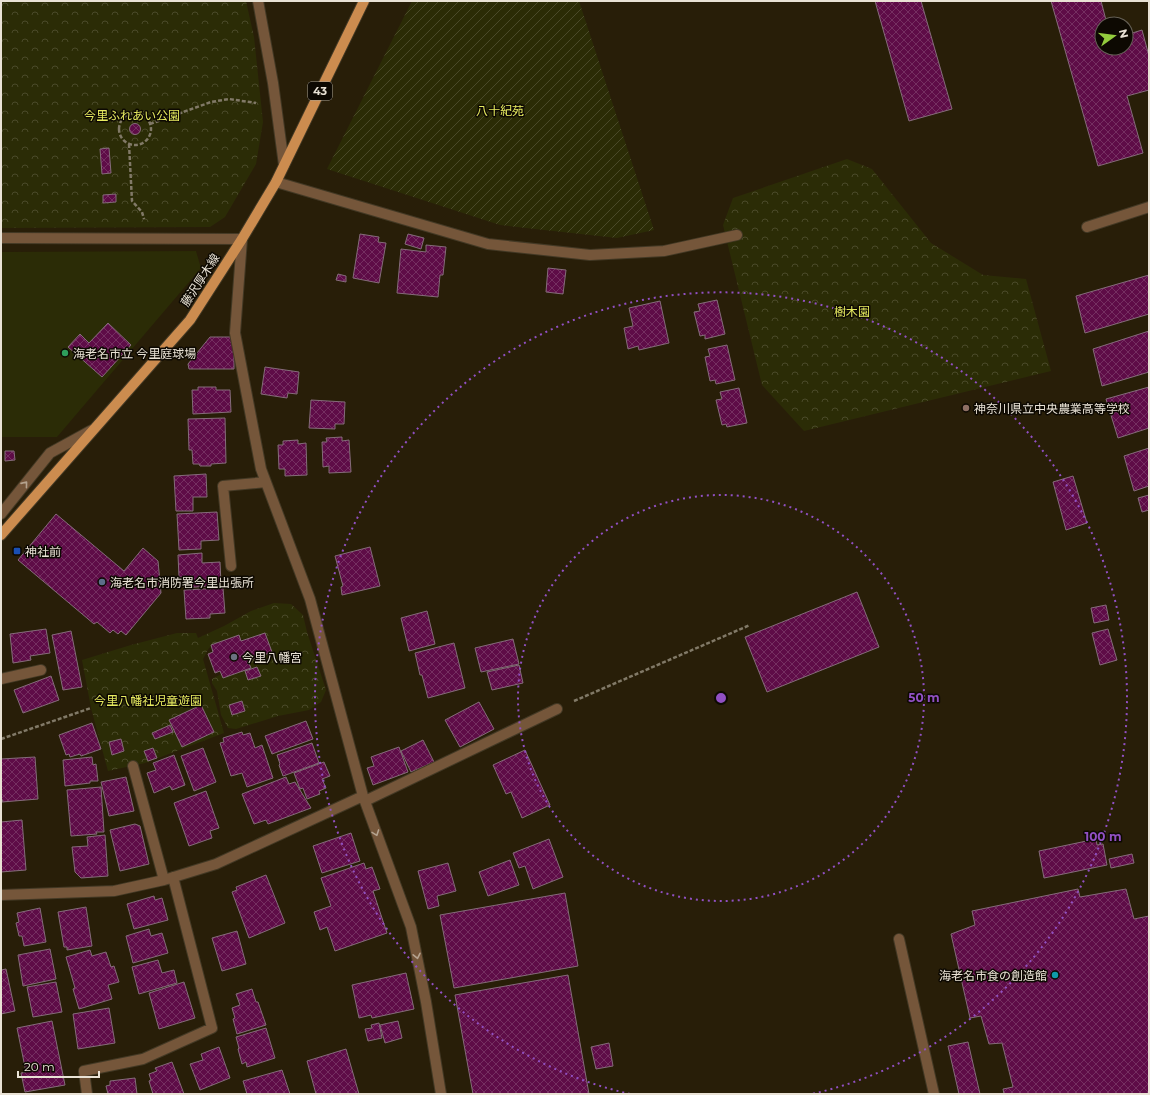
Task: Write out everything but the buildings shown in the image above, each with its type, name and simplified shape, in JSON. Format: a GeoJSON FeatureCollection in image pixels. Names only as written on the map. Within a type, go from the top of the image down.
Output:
{"type":"FeatureCollection","features":[{"type":"Feature","properties":{"kind":"main road","name":"藤沢厚木線"},"geometry":{"type":"LineString","coordinates":[[1,535],[190,320],[242,239],[276,182],[364,1]]}},
{"type":"Feature","properties":{"kind":"street"},"geometry":{"type":"LineString","coordinates":[[258,1],[277,106],[284,165]]}},
{"type":"Feature","properties":{"kind":"street"},"geometry":{"type":"LineString","coordinates":[[276,182],[488,244],[590,255],[664,251],[737,235]]}},
{"type":"Feature","properties":{"kind":"street"},"geometry":{"type":"LineString","coordinates":[[1087,227],[1149,207]]}},
{"type":"Feature","properties":{"kind":"street"},"geometry":{"type":"LineString","coordinates":[[1,238],[242,239],[235,333],[261,469],[310,599],[364,799],[411,928],[426,1002],[441,1094]]}},
{"type":"Feature","properties":{"kind":"street"},"geometry":{"type":"LineString","coordinates":[[1,514],[50,453],[93,430]]}},
{"type":"Feature","properties":{"kind":"street"},"geometry":{"type":"LineString","coordinates":[[230,566],[223,486],[266,482]]}},
{"type":"Feature","properties":{"kind":"street"},"geometry":{"type":"LineString","coordinates":[[1,679],[41,670]]}},
{"type":"Feature","properties":{"kind":"street"},"geometry":{"type":"LineString","coordinates":[[1,895],[114,891],[168,878],[216,864],[364,799],[557,709]]}},
{"type":"Feature","properties":{"kind":"street"},"geometry":{"type":"LineString","coordinates":[[87,1094],[84,1071],[143,1059],[212,1028],[133,766]]}},
{"type":"Feature","properties":{"kind":"street"},"geometry":{"type":"LineString","coordinates":[[899,939],[934,1094]]}},
{"type":"Feature","properties":{"kind":"path"},"geometry":{"type":"LineString","coordinates":[[150,124],[211,102],[229,99],[277,106]]}},
{"type":"Feature","properties":{"kind":"path"},"geometry":{"type":"LineString","coordinates":[[136,112],[145,116],[150,124],[151,133],[145,142],[138,145],[129,144],[120,136],[119,126],[122,119],[128,114],[136,112]]}},
{"type":"Feature","properties":{"kind":"path"},"geometry":{"type":"LineString","coordinates":[[129,144],[132,201],[142,212],[146,224],[145,239]]}},
{"type":"Feature","properties":{"kind":"path"},"geometry":{"type":"LineString","coordinates":[[557,709],[750,625]]}},
{"type":"Feature","properties":{"kind":"path"},"geometry":{"type":"LineString","coordinates":[[1,739],[91,708]]}},
{"type":"Feature","properties":{"kind":"green space","name":"今里ふれあい公園"},"geometry":{"type":"Polygon","coordinates":[[[1,1],[246,1],[254,37],[263,122],[256,164],[225,217],[210,227],[1,228],[1,1]]]}},
{"type":"Feature","properties":{"kind":"green space","name":"八十紀苑"},"geometry":{"type":"Polygon","coordinates":[[[412,1],[579,1],[654,230],[617,238],[500,225],[327,169],[412,1]]]}},
{"type":"Feature","properties":{"kind":"green space","name":"樹木園"},"geometry":{"type":"Polygon","coordinates":[[[847,159],[872,169],[931,243],[983,275],[1026,279],[1051,371],[804,431],[762,385],[723,225],[733,198],[847,159]]]}},
{"type":"Feature","properties":{"kind":"green space","name":"海老名市立 今里庭球場"},"geometry":{"type":"Polygon","coordinates":[[[196,251],[201,268],[57,437],[1,437],[1,252],[196,251]]]}},
{"type":"Feature","properties":{"kind":"green space","name":"今里八幡社児童遊園"},"geometry":{"type":"Polygon","coordinates":[[[274,603],[291,604],[303,615],[326,690],[321,702],[309,710],[278,716],[236,729],[228,728],[221,715],[217,691],[212,683],[212,679],[225,672],[257,636],[244,639],[224,640],[209,648],[203,659],[224,733],[145,763],[108,771],[91,708],[82,660],[177,633],[196,633],[198,638],[251,611],[274,603]]]}},
{"type":"Feature","properties":{"kind":"place","name":"海老名市立 今里庭球場"},"geometry":{"type":"Point","coordinates":[65,353]}},
{"type":"Feature","properties":{"kind":"place","name":"神奈川県立中央農業高等学校"},"geometry":{"type":"Point","coordinates":[966,408]}},
{"type":"Feature","properties":{"kind":"place","name":"神社前"},"geometry":{"type":"Point","coordinates":[17,551]}},
{"type":"Feature","properties":{"kind":"place","name":"海老名市消防署今里出張所"},"geometry":{"type":"Point","coordinates":[102,582]}},
{"type":"Feature","properties":{"kind":"place","name":"今里八幡宮"},"geometry":{"type":"Point","coordinates":[234,657]}},
{"type":"Feature","properties":{"kind":"place","name":"海老名市食の創造館"},"geometry":{"type":"Point","coordinates":[1055,975]}}]}
